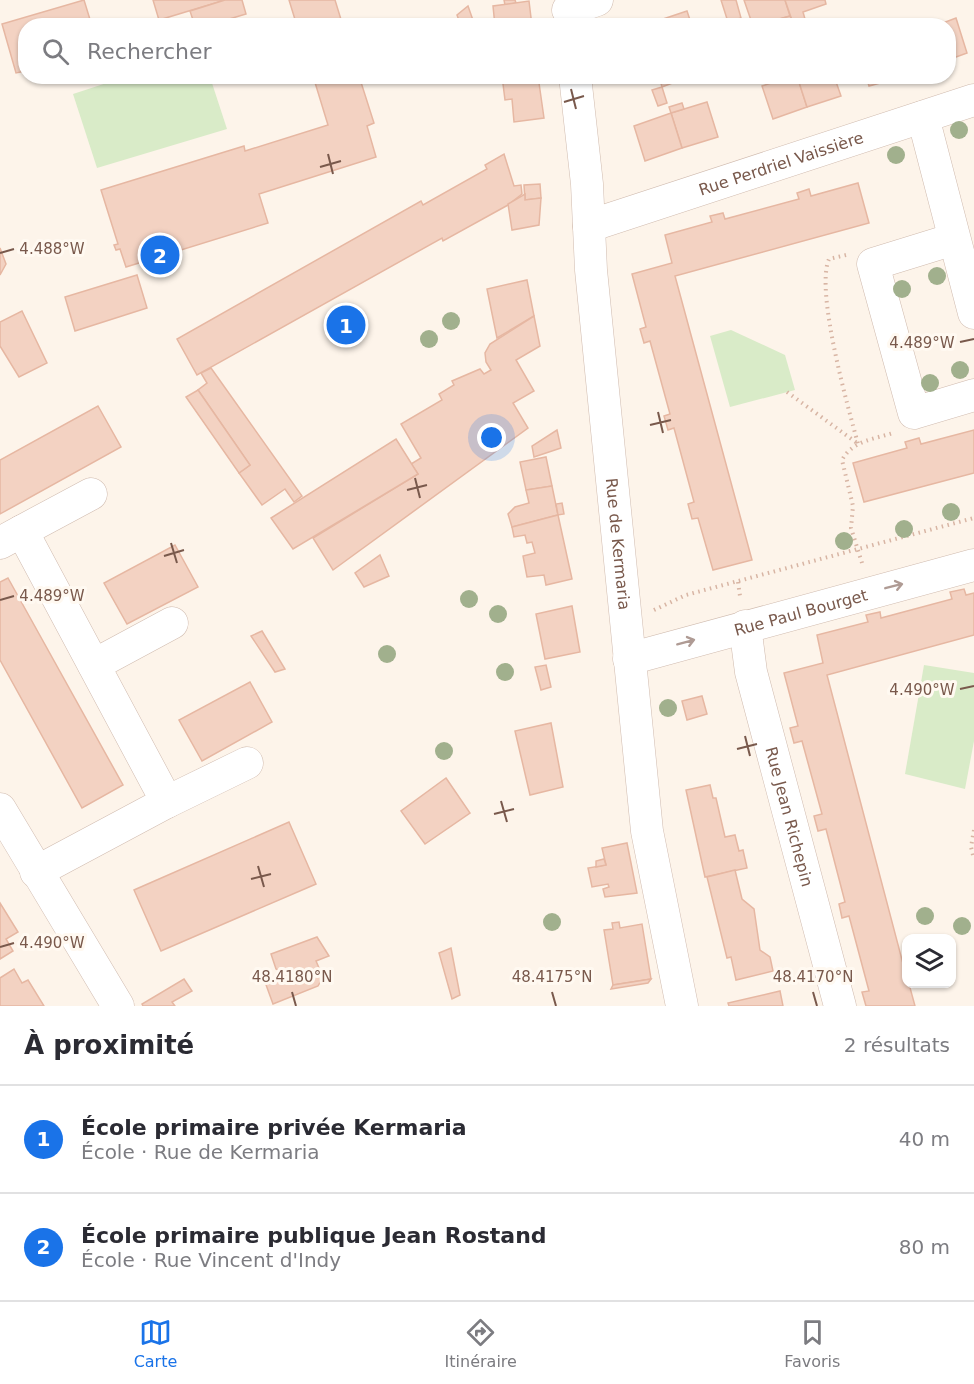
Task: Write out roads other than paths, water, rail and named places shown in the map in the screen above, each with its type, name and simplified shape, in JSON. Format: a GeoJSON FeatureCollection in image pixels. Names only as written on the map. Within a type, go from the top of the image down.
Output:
{"type":"FeatureCollection","features":[{"type":"Feature","properties":{"kind":"street"},"geometry":{"type":"LineString","coordinates":[[568,12],[597,0]]}},
{"type":"Feature","properties":{"kind":"street","name":"Rue de Kermaria"},"geometry":{"type":"LineString","coordinates":[[576,84],[593,294],[647,831],[682,1006]]}},
{"type":"Feature","properties":{"kind":"street","name":"Rue Perdriel Vaissière"},"geometry":{"type":"LineString","coordinates":[[589,226],[974,100]]}},
{"type":"Feature","properties":{"kind":"street"},"geometry":{"type":"LineString","coordinates":[[923,117],[974,313]]}},
{"type":"Feature","properties":{"kind":"street"},"geometry":{"type":"LineString","coordinates":[[954,239],[873,264],[914,413],[974,395]]}},
{"type":"Feature","properties":{"kind":"street"},"geometry":{"type":"LineString","coordinates":[[91,494],[11,537],[94,665],[167,802]]}},
{"type":"Feature","properties":{"kind":"street","name":"Rue Paul Bourget"},"geometry":{"type":"LineString","coordinates":[[629,659],[871,591],[974,565]]}},
{"type":"Feature","properties":{"kind":"street"},"geometry":{"type":"LineString","coordinates":[[94,665],[172,623]]}},
{"type":"Feature","properties":{"kind":"street","name":"Rue Jean Richepin"},"geometry":{"type":"LineString","coordinates":[[745,626],[751,672],[840,1006]]}},
{"type":"Feature","properties":{"kind":"street"},"geometry":{"type":"LineString","coordinates":[[36,872],[167,802],[247,763]]}},
{"type":"Feature","properties":{"kind":"street"},"geometry":{"type":"LineString","coordinates":[[0,809],[118,1006]]}},
{"type":"Feature","properties":{"kind":"place","name":"École primaire publique Jean Rostand"},"geometry":{"type":"Point","coordinates":[160,255]}},
{"type":"Feature","properties":{"kind":"place","name":"École primaire privée Kermaria"},"geometry":{"type":"Point","coordinates":[346,325]}}]}
